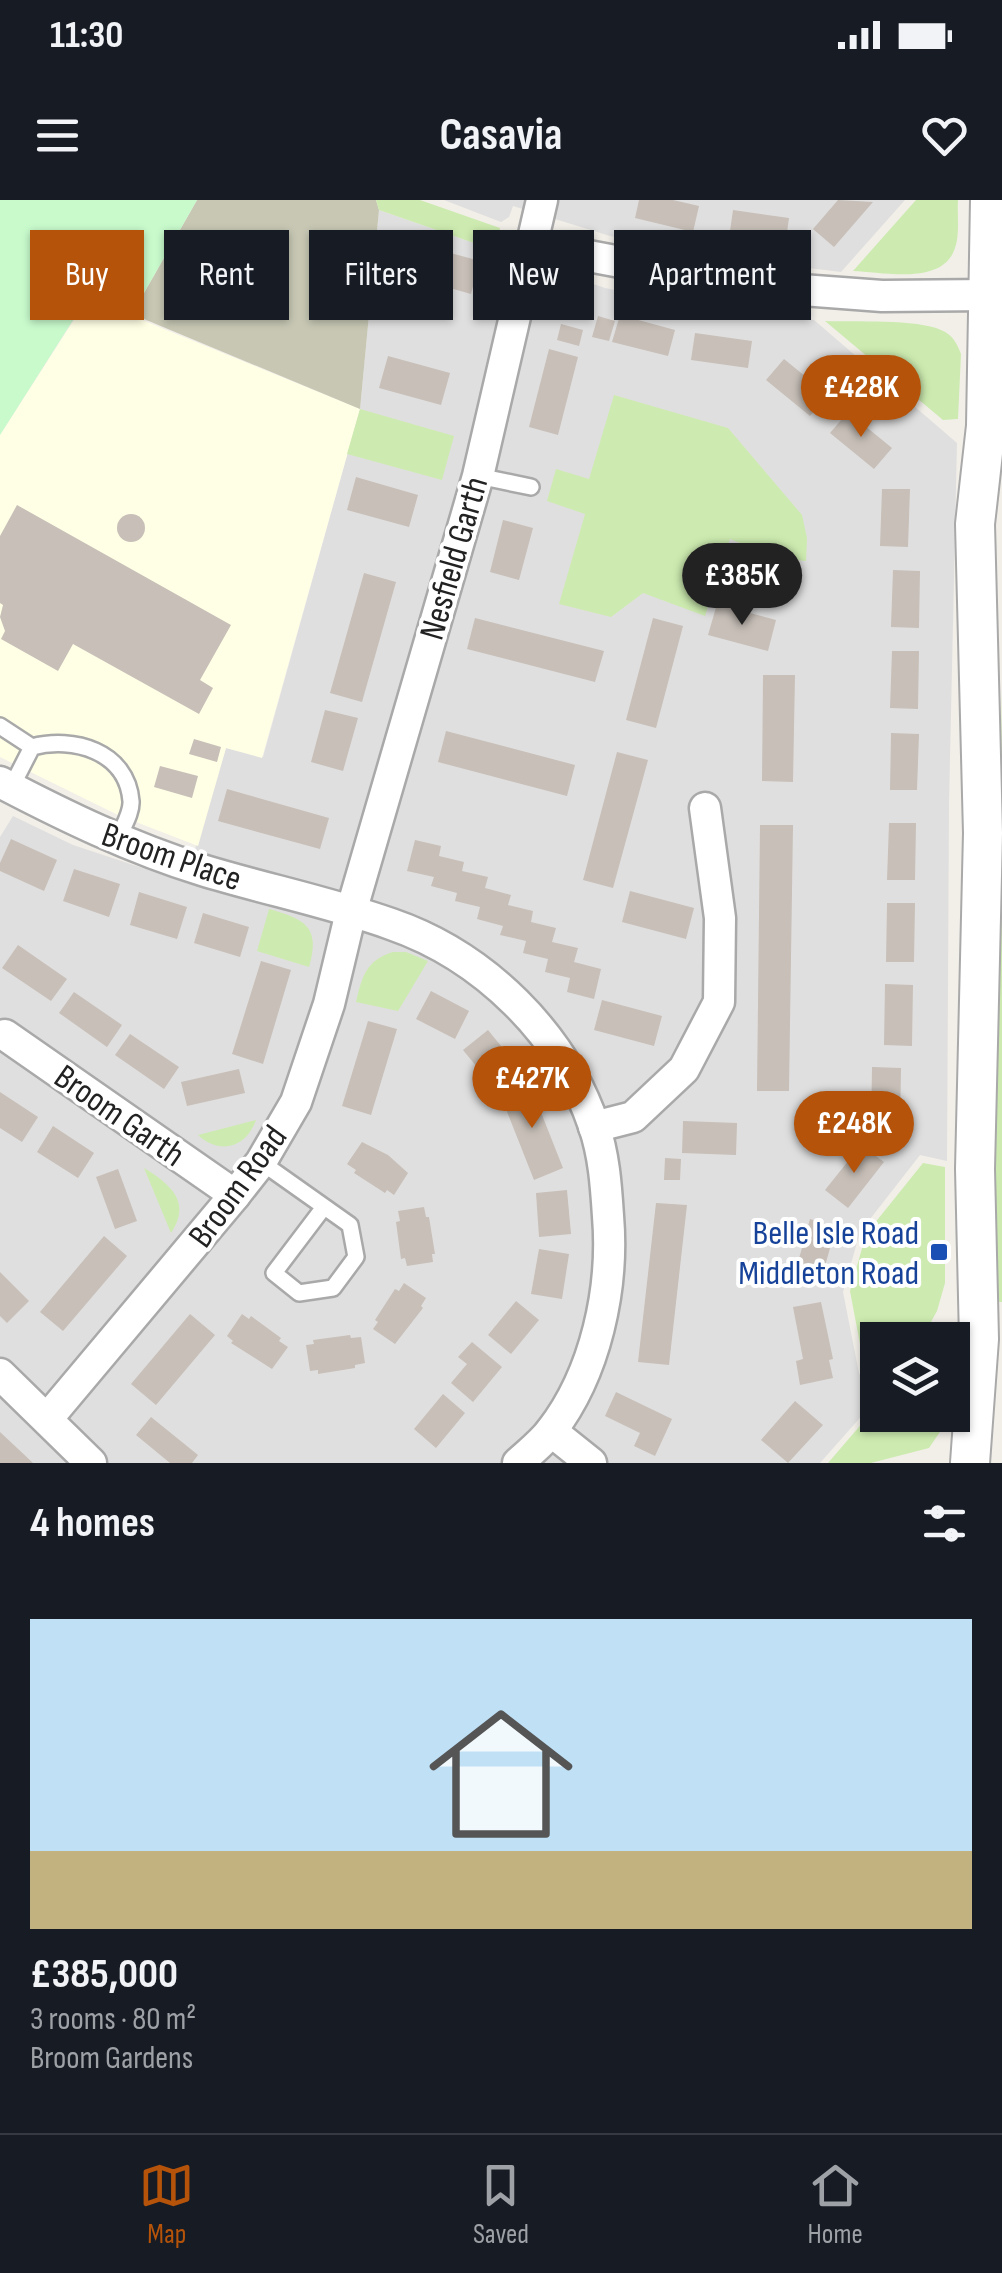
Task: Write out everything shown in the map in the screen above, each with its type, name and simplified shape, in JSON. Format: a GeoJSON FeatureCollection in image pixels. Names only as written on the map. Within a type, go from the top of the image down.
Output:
{"type":"FeatureCollection","features":[{"type":"Feature","properties":{"kind":"street","name":"Nesfield Garth"},"geometry":{"type":"LineString","coordinates":[[534,230],[542,200]]}},
{"type":"Feature","properties":{"kind":"street"},"geometry":{"type":"LineString","coordinates":[[970,1463],[991,1339],[975,1169],[988,524],[986,426],[995,291],[990,200]]}},
{"type":"Feature","properties":{"kind":"street"},"geometry":{"type":"LineString","coordinates":[[594,258],[748,286],[882,296],[995,291]]}},
{"type":"Feature","properties":{"kind":"street","name":"Nesfield Garth"},"geometry":{"type":"LineString","coordinates":[[351,912],[478,476],[513,320]]}},
{"type":"Feature","properties":{"kind":"street","name":"Broom Place"},"geometry":{"type":"LineString","coordinates":[[6,785],[118,839],[200,869],[394,925],[432,942],[514,1000],[548,1038],[576,1081],[594,1127],[605,1171],[610,1275],[601,1322],[584,1372],[551,1430],[518,1463]]}},
{"type":"Feature","properties":{"kind":"street"},"geometry":{"type":"LineString","coordinates":[[594,1127],[633,1116],[684,1069],[719,1002],[720,918],[704,808]]}},
{"type":"Feature","properties":{"kind":"street","name":"Broom Road"},"geometry":{"type":"LineString","coordinates":[[48,1419],[261,1162],[296,1102],[329,1004],[351,912]]}},
{"type":"Feature","properties":{"kind":"street","name":"Broom Garth"},"geometry":{"type":"LineString","coordinates":[[5,1035],[235,1195]]}},
{"type":"Feature","properties":{"kind":"street"},"geometry":{"type":"LineString","coordinates":[[0,1374],[90,1463]]}},
{"type":"Feature","properties":{"kind":"street"},"geometry":{"type":"LineString","coordinates":[[551,1430],[591,1463]]}},
{"type":"Feature","properties":{"kind":"lane"},"geometry":{"type":"LineString","coordinates":[[478,476],[531,486]]}},
{"type":"Feature","properties":{"kind":"lane"},"geometry":{"type":"LineString","coordinates":[[0,726],[32,748]]}},
{"type":"Feature","properties":{"kind":"lane"},"geometry":{"type":"LineString","coordinates":[[6,785],[32,748],[76,742],[97,751],[114,764],[126,783],[132,804],[118,839]]}},
{"type":"Feature","properties":{"kind":"lane"},"geometry":{"type":"LineString","coordinates":[[261,1162],[350,1225],[356,1258],[334,1288],[299,1293],[274,1273],[324,1207]]}},
{"type":"Feature","properties":{"kind":"shaded area"},"geometry":{"type":"Polygon","coordinates":[[[197,200],[376,200],[377,230],[309,230],[309,320],[368,320],[360,409],[144,319],[144,293],[164,258],[164,320],[289,320],[289,230],[180,230],[197,200]]]}},
{"type":"Feature","properties":{"kind":"shaded area"},"geometry":{"type":"Polygon","coordinates":[[[444,200],[905,200],[841,272],[811,268],[811,230],[614,230],[614,237],[513,206],[509,217],[501,222],[444,200]]]}},
{"type":"Feature","properties":{"kind":"shaded area"},"geometry":{"type":"Polygon","coordinates":[[[379,210],[437,230],[377,230],[379,210]]]}},
{"type":"Feature","properties":{"kind":"shaded area"},"geometry":{"type":"Polygon","coordinates":[[[453,236],[473,242],[473,320],[594,320],[594,284],[614,290],[614,320],[814,320],[957,443],[947,1161],[920,1155],[860,1232],[843,1292],[860,1375],[860,1418],[820,1463],[0,1463],[0,837],[13,816],[73,845],[185,882],[226,748],[263,757],[360,409],[368,320],[453,320],[453,236]]]}},
{"type":"Feature","properties":{"kind":"shaded area"},"geometry":{"type":"Polygon","coordinates":[[[74,320],[142,320],[360,409],[262,758],[226,748],[198,846],[118,815],[0,757],[0,435],[74,320]]]}},
{"type":"Feature","properties":{"kind":"green space"},"geometry":{"type":"Polygon","coordinates":[[[0,200],[197,200],[180,230],[164,230],[164,258],[144,293],[144,230],[30,230],[30,320],[73,320],[0,435],[0,200]]]}},
{"type":"Feature","properties":{"kind":"green space"},"geometry":{"type":"Polygon","coordinates":[[[376,200],[420,200],[500,230],[473,230],[473,243],[453,236],[453,230],[437,230],[379,210],[376,200]]]}},
{"type":"Feature","properties":{"kind":"green space"},"geometry":{"type":"Polygon","coordinates":[[[916,200],[958,200],[957,243],[948,260],[938,268],[911,274],[853,271],[916,200]]]}},
{"type":"Feature","properties":{"kind":"green space"},"geometry":{"type":"Polygon","coordinates":[[[825,321],[917,324],[948,334],[961,354],[958,419],[943,420],[825,321]]]}},
{"type":"Feature","properties":{"kind":"green space"},"geometry":{"type":"Polygon","coordinates":[[[614,395],[728,428],[802,515],[806,561],[778,558],[730,539],[705,616],[643,593],[611,617],[559,604],[585,514],[547,501],[556,469],[589,479],[614,395]]]}},
{"type":"Feature","properties":{"kind":"green space"},"geometry":{"type":"Polygon","coordinates":[[[360,409],[454,436],[442,480],[347,454],[360,409]]]}},
{"type":"Feature","properties":{"kind":"green space"},"geometry":{"type":"Polygon","coordinates":[[[1002,689],[1002,1302],[994,1302],[1002,689]]]}},
{"type":"Feature","properties":{"kind":"green space"},"geometry":{"type":"Polygon","coordinates":[[[269,909],[307,926],[313,942],[309,967],[257,951],[269,909]]]}},
{"type":"Feature","properties":{"kind":"green space"},"geometry":{"type":"Polygon","coordinates":[[[393,952],[406,952],[428,961],[398,1011],[356,1002],[367,971],[393,952]]]}},
{"type":"Feature","properties":{"kind":"green space"},"geometry":{"type":"Polygon","coordinates":[[[256,1120],[246,1137],[231,1146],[215,1145],[198,1135],[256,1120]]]}},
{"type":"Feature","properties":{"kind":"green space"},"geometry":{"type":"Polygon","coordinates":[[[923,1163],[945,1167],[945,1283],[937,1311],[931,1322],[860,1322],[860,1344],[850,1291],[866,1234],[923,1163]]]}},
{"type":"Feature","properties":{"kind":"green space"},"geometry":{"type":"Polygon","coordinates":[[[144,1168],[170,1187],[179,1203],[171,1233],[144,1168]]]}},
{"type":"Feature","properties":{"kind":"green space"},"geometry":{"type":"Polygon","coordinates":[[[860,1426],[860,1432],[940,1432],[929,1448],[871,1463],[828,1463],[860,1426]]]}},
{"type":"Feature","properties":{"kind":"building"},"geometry":{"type":"Polygon","coordinates":[[[639,200],[673,200],[699,206],[693,230],[635,218],[639,200]]]}},
{"type":"Feature","properties":{"kind":"building"},"geometry":{"type":"Polygon","coordinates":[[[838,200],[873,202],[834,247],[813,229],[838,200]]]}},
{"type":"Feature","properties":{"kind":"building"},"geometry":{"type":"Polygon","coordinates":[[[733,210],[789,218],[787,230],[730,230],[733,210]]]}},
{"type":"Feature","properties":{"kind":"building"},"geometry":{"type":"Polygon","coordinates":[[[453,254],[473,259],[471,294],[453,289],[453,254]]]}},
{"type":"Feature","properties":{"kind":"building"},"geometry":{"type":"Polygon","coordinates":[[[598,316],[615,321],[609,341],[592,337],[598,316]]]}},
{"type":"Feature","properties":{"kind":"building"},"geometry":{"type":"Polygon","coordinates":[[[619,320],[638,320],[675,330],[668,356],[612,342],[619,320]]]}},
{"type":"Feature","properties":{"kind":"building"},"geometry":{"type":"Polygon","coordinates":[[[561,324],[583,330],[579,346],[557,340],[561,324]]]}},
{"type":"Feature","properties":{"kind":"building"},"geometry":{"type":"Polygon","coordinates":[[[695,333],[752,341],[748,368],[691,360],[695,333]]]}},
{"type":"Feature","properties":{"kind":"building"},"geometry":{"type":"Polygon","coordinates":[[[549,349],[578,357],[558,435],[529,427],[549,349]]]}},
{"type":"Feature","properties":{"kind":"building"},"geometry":{"type":"Polygon","coordinates":[[[388,356],[450,373],[441,405],[379,388],[388,356]]]}},
{"type":"Feature","properties":{"kind":"building"},"geometry":{"type":"Polygon","coordinates":[[[784,359],[828,395],[810,416],[766,380],[784,359]]]}},
{"type":"Feature","properties":{"kind":"building"},"geometry":{"type":"Polygon","coordinates":[[[848,412],[892,448],[874,469],[830,433],[848,412]]]}},
{"type":"Feature","properties":{"kind":"building"},"geometry":{"type":"Polygon","coordinates":[[[356,477],[418,495],[409,527],[347,510],[356,477]]]}},
{"type":"Feature","properties":{"kind":"building"},"geometry":{"type":"Polygon","coordinates":[[[882,489],[910,489],[908,547],[880,546],[882,489]]]}},
{"type":"Feature","properties":{"kind":"building"},"geometry":{"type":"Polygon","coordinates":[[[17,505],[231,625],[200,680],[213,688],[199,714],[73,644],[58,671],[1,639],[5,631],[0,617],[0,536],[17,505]]]}},
{"type":"Feature","properties":{"kind":"building"},"geometry":{"type":"Polygon","coordinates":[[[131,514],[141,518],[145,528],[141,538],[131,542],[121,538],[117,528],[121,518],[131,514]]]}},
{"type":"Feature","properties":{"kind":"building"},"geometry":{"type":"Polygon","coordinates":[[[503,520],[533,528],[519,580],[490,572],[503,520]]]}},
{"type":"Feature","properties":{"kind":"building"},"geometry":{"type":"Polygon","coordinates":[[[893,570],[920,571],[919,628],[891,627],[893,570]]]}},
{"type":"Feature","properties":{"kind":"building"},"geometry":{"type":"Polygon","coordinates":[[[364,573],[396,582],[362,702],[330,693],[364,573]]]}},
{"type":"Feature","properties":{"kind":"building"},"geometry":{"type":"Polygon","coordinates":[[[717,604],[776,620],[768,651],[708,635],[717,604]]]}},
{"type":"Feature","properties":{"kind":"building"},"geometry":{"type":"Polygon","coordinates":[[[475,618],[604,651],[595,682],[467,649],[475,618]]]}},
{"type":"Feature","properties":{"kind":"building"},"geometry":{"type":"Polygon","coordinates":[[[653,618],[683,626],[656,728],[626,720],[653,618]]]}},
{"type":"Feature","properties":{"kind":"building"},"geometry":{"type":"Polygon","coordinates":[[[892,651],[919,651],[918,709],[890,708],[892,651]]]}},
{"type":"Feature","properties":{"kind":"building"},"geometry":{"type":"Polygon","coordinates":[[[763,675],[795,675],[793,782],[762,781],[763,675]]]}},
{"type":"Feature","properties":{"kind":"building"},"geometry":{"type":"Polygon","coordinates":[[[325,710],[358,718],[343,771],[311,762],[325,710]]]}},
{"type":"Feature","properties":{"kind":"building"},"geometry":{"type":"Polygon","coordinates":[[[446,731],[575,765],[567,796],[438,762],[446,731]]]}},
{"type":"Feature","properties":{"kind":"building"},"geometry":{"type":"Polygon","coordinates":[[[891,733],[919,734],[917,790],[890,790],[891,733]]]}},
{"type":"Feature","properties":{"kind":"building"},"geometry":{"type":"Polygon","coordinates":[[[194,739],[221,747],[217,762],[189,754],[194,739]]]}},
{"type":"Feature","properties":{"kind":"building"},"geometry":{"type":"Polygon","coordinates":[[[617,752],[648,760],[613,888],[583,880],[617,752]]]}},
{"type":"Feature","properties":{"kind":"building"},"geometry":{"type":"Polygon","coordinates":[[[160,766],[198,776],[192,798],[154,787],[160,766]]]}},
{"type":"Feature","properties":{"kind":"building"},"geometry":{"type":"Polygon","coordinates":[[[227,789],[329,818],[320,849],[218,821],[227,789]]]}},
{"type":"Feature","properties":{"kind":"building"},"geometry":{"type":"Polygon","coordinates":[[[889,823],[916,823],[915,880],[887,880],[889,823]]]}},
{"type":"Feature","properties":{"kind":"building"},"geometry":{"type":"Polygon","coordinates":[[[760,825],[793,825],[789,1091],[757,1091],[760,825]]]}},
{"type":"Feature","properties":{"kind":"building"},"geometry":{"type":"Polygon","coordinates":[[[11,839],[57,860],[44,891],[0,871],[11,839]]]}},
{"type":"Feature","properties":{"kind":"building"},"geometry":{"type":"Polygon","coordinates":[[[415,840],[441,846],[439,856],[464,862],[462,871],[488,877],[485,888],[511,895],[508,905],[533,911],[531,922],[556,928],[552,942],[578,948],[574,962],[601,969],[594,999],[567,992],[570,978],[545,972],[548,959],[523,953],[526,941],[500,935],[503,926],[477,919],[480,907],[455,901],[457,893],[431,886],[434,877],[407,871],[415,840]]]}},
{"type":"Feature","properties":{"kind":"building"},"geometry":{"type":"Polygon","coordinates":[[[74,869],[120,884],[109,917],[63,901],[74,869]]]}},
{"type":"Feature","properties":{"kind":"building"},"geometry":{"type":"Polygon","coordinates":[[[630,891],[694,908],[686,939],[622,922],[630,891]]]}},
{"type":"Feature","properties":{"kind":"building"},"geometry":{"type":"Polygon","coordinates":[[[139,892],[187,907],[177,939],[130,925],[139,892]]]}},
{"type":"Feature","properties":{"kind":"building"},"geometry":{"type":"Polygon","coordinates":[[[887,903],[915,903],[914,962],[886,962],[887,903]]]}},
{"type":"Feature","properties":{"kind":"building"},"geometry":{"type":"Polygon","coordinates":[[[203,913],[249,927],[240,957],[194,943],[203,913]]]}},
{"type":"Feature","properties":{"kind":"building"},"geometry":{"type":"Polygon","coordinates":[[[18,945],[67,979],[51,1001],[2,968],[18,945]]]}},
{"type":"Feature","properties":{"kind":"building"},"geometry":{"type":"Polygon","coordinates":[[[261,961],[291,970],[263,1064],[232,1054],[261,961]]]}},
{"type":"Feature","properties":{"kind":"building"},"geometry":{"type":"Polygon","coordinates":[[[885,984],[913,985],[912,1046],[884,1045],[885,984]]]}},
{"type":"Feature","properties":{"kind":"building"},"geometry":{"type":"Polygon","coordinates":[[[431,991],[469,1011],[455,1039],[416,1019],[431,991]]]}},
{"type":"Feature","properties":{"kind":"building"},"geometry":{"type":"Polygon","coordinates":[[[74,992],[122,1025],[107,1047],[59,1013],[74,992]]]}},
{"type":"Feature","properties":{"kind":"building"},"geometry":{"type":"Polygon","coordinates":[[[602,1000],[662,1016],[654,1046],[594,1030],[602,1000]]]}},
{"type":"Feature","properties":{"kind":"building"},"geometry":{"type":"Polygon","coordinates":[[[368,1021],[397,1029],[371,1115],[342,1106],[368,1021]]]}},
{"type":"Feature","properties":{"kind":"building"},"geometry":{"type":"Polygon","coordinates":[[[488,1030],[515,1063],[490,1083],[463,1050],[488,1030]]]}},
{"type":"Feature","properties":{"kind":"building"},"geometry":{"type":"Polygon","coordinates":[[[130,1034],[179,1067],[164,1089],[115,1055],[130,1034]]]}},
{"type":"Feature","properties":{"kind":"building"},"geometry":{"type":"Polygon","coordinates":[[[872,1067],[901,1068],[900,1127],[871,1126],[872,1067]]]}},
{"type":"Feature","properties":{"kind":"building"},"geometry":{"type":"Polygon","coordinates":[[[239,1069],[245,1093],[187,1106],[181,1082],[239,1069]]]}},
{"type":"Feature","properties":{"kind":"building"},"geometry":{"type":"Polygon","coordinates":[[[529,1082],[563,1168],[534,1180],[500,1094],[529,1082]]]}},
{"type":"Feature","properties":{"kind":"building"},"geometry":{"type":"Polygon","coordinates":[[[0,1092],[38,1117],[22,1142],[0,1128],[0,1092]]]}},
{"type":"Feature","properties":{"kind":"building"},"geometry":{"type":"Polygon","coordinates":[[[683,1121],[737,1123],[736,1155],[682,1153],[683,1121]]]}},
{"type":"Feature","properties":{"kind":"building"},"geometry":{"type":"Polygon","coordinates":[[[53,1126],[94,1153],[78,1178],[37,1152],[53,1126]]]}},
{"type":"Feature","properties":{"kind":"building"},"geometry":{"type":"Polygon","coordinates":[[[362,1142],[388,1155],[408,1173],[394,1195],[354,1173],[356,1170],[347,1164],[362,1142]]]}},
{"type":"Feature","properties":{"kind":"building"},"geometry":{"type":"Polygon","coordinates":[[[861,1145],[884,1162],[848,1208],[825,1190],[861,1145]]]}},
{"type":"Feature","properties":{"kind":"building"},"geometry":{"type":"Polygon","coordinates":[[[665,1158],[681,1159],[680,1180],[664,1180],[665,1158]]]}},
{"type":"Feature","properties":{"kind":"building"},"geometry":{"type":"Polygon","coordinates":[[[118,1169],[137,1221],[115,1229],[96,1177],[118,1169]]]}},
{"type":"Feature","properties":{"kind":"building"},"geometry":{"type":"Polygon","coordinates":[[[567,1190],[571,1234],[539,1237],[536,1193],[567,1190]]]}},
{"type":"Feature","properties":{"kind":"building"},"geometry":{"type":"Polygon","coordinates":[[[656,1203],[687,1205],[669,1365],[638,1362],[656,1203]]]}},
{"type":"Feature","properties":{"kind":"building"},"geometry":{"type":"Polygon","coordinates":[[[424,1207],[429,1217],[433,1262],[407,1266],[405,1258],[401,1259],[398,1211],[424,1207]]]}},
{"type":"Feature","properties":{"kind":"building"},"geometry":{"type":"Polygon","coordinates":[[[810,1219],[836,1227],[821,1280],[795,1273],[810,1219]]]}},
{"type":"Feature","properties":{"kind":"building"},"geometry":{"type":"Polygon","coordinates":[[[104,1236],[127,1256],[63,1331],[40,1312],[104,1236]]]}},
{"type":"Feature","properties":{"kind":"building"},"geometry":{"type":"Polygon","coordinates":[[[539,1249],[569,1254],[562,1299],[531,1294],[539,1249]]]}},
{"type":"Feature","properties":{"kind":"building"},"geometry":{"type":"Polygon","coordinates":[[[0,1272],[29,1301],[7,1323],[0,1316],[0,1272]]]}},
{"type":"Feature","properties":{"kind":"building"},"geometry":{"type":"Polygon","coordinates":[[[404,1283],[426,1298],[423,1308],[395,1344],[373,1329],[395,1289],[399,1291],[404,1283]]]}},
{"type":"Feature","properties":{"kind":"building"},"geometry":{"type":"Polygon","coordinates":[[[516,1301],[539,1320],[511,1354],[488,1335],[516,1301]]]}},
{"type":"Feature","properties":{"kind":"building"},"geometry":{"type":"Polygon","coordinates":[[[821,1302],[833,1378],[800,1385],[796,1361],[803,1359],[793,1307],[821,1302]]]}},
{"type":"Feature","properties":{"kind":"building"},"geometry":{"type":"Polygon","coordinates":[[[190,1314],[215,1335],[156,1405],[131,1384],[190,1314]]]}},
{"type":"Feature","properties":{"kind":"building"},"geometry":{"type":"Polygon","coordinates":[[[242,1314],[249,1319],[251,1316],[288,1347],[272,1369],[231,1343],[227,1336],[242,1314]]]}},
{"type":"Feature","properties":{"kind":"building"},"geometry":{"type":"Polygon","coordinates":[[[361,1337],[365,1363],[318,1374],[318,1370],[310,1371],[306,1345],[314,1344],[313,1340],[361,1337]]]}},
{"type":"Feature","properties":{"kind":"building"},"geometry":{"type":"Polygon","coordinates":[[[472,1342],[502,1367],[473,1402],[451,1383],[467,1364],[458,1357],[472,1342]]]}},
{"type":"Feature","properties":{"kind":"building"},"geometry":{"type":"Polygon","coordinates":[[[616,1392],[672,1419],[655,1456],[634,1446],[640,1433],[605,1416],[616,1392]]]}},
{"type":"Feature","properties":{"kind":"building"},"geometry":{"type":"Polygon","coordinates":[[[443,1394],[465,1413],[436,1448],[414,1429],[443,1394]]]}},
{"type":"Feature","properties":{"kind":"building"},"geometry":{"type":"Polygon","coordinates":[[[795,1401],[823,1425],[788,1463],[761,1440],[795,1401]]]}},
{"type":"Feature","properties":{"kind":"building"},"geometry":{"type":"Polygon","coordinates":[[[151,1417],[198,1455],[192,1463],[170,1463],[136,1435],[151,1417]]]}},
{"type":"Feature","properties":{"kind":"building"},"geometry":{"type":"Polygon","coordinates":[[[0,1432],[16,1447],[33,1463],[0,1463],[0,1432]]]}},
{"type":"Feature","properties":{"kind":"place","name":"Belle Isle Road Middleton Road"},"geometry":{"type":"Point","coordinates":[939,1252]}}]}
